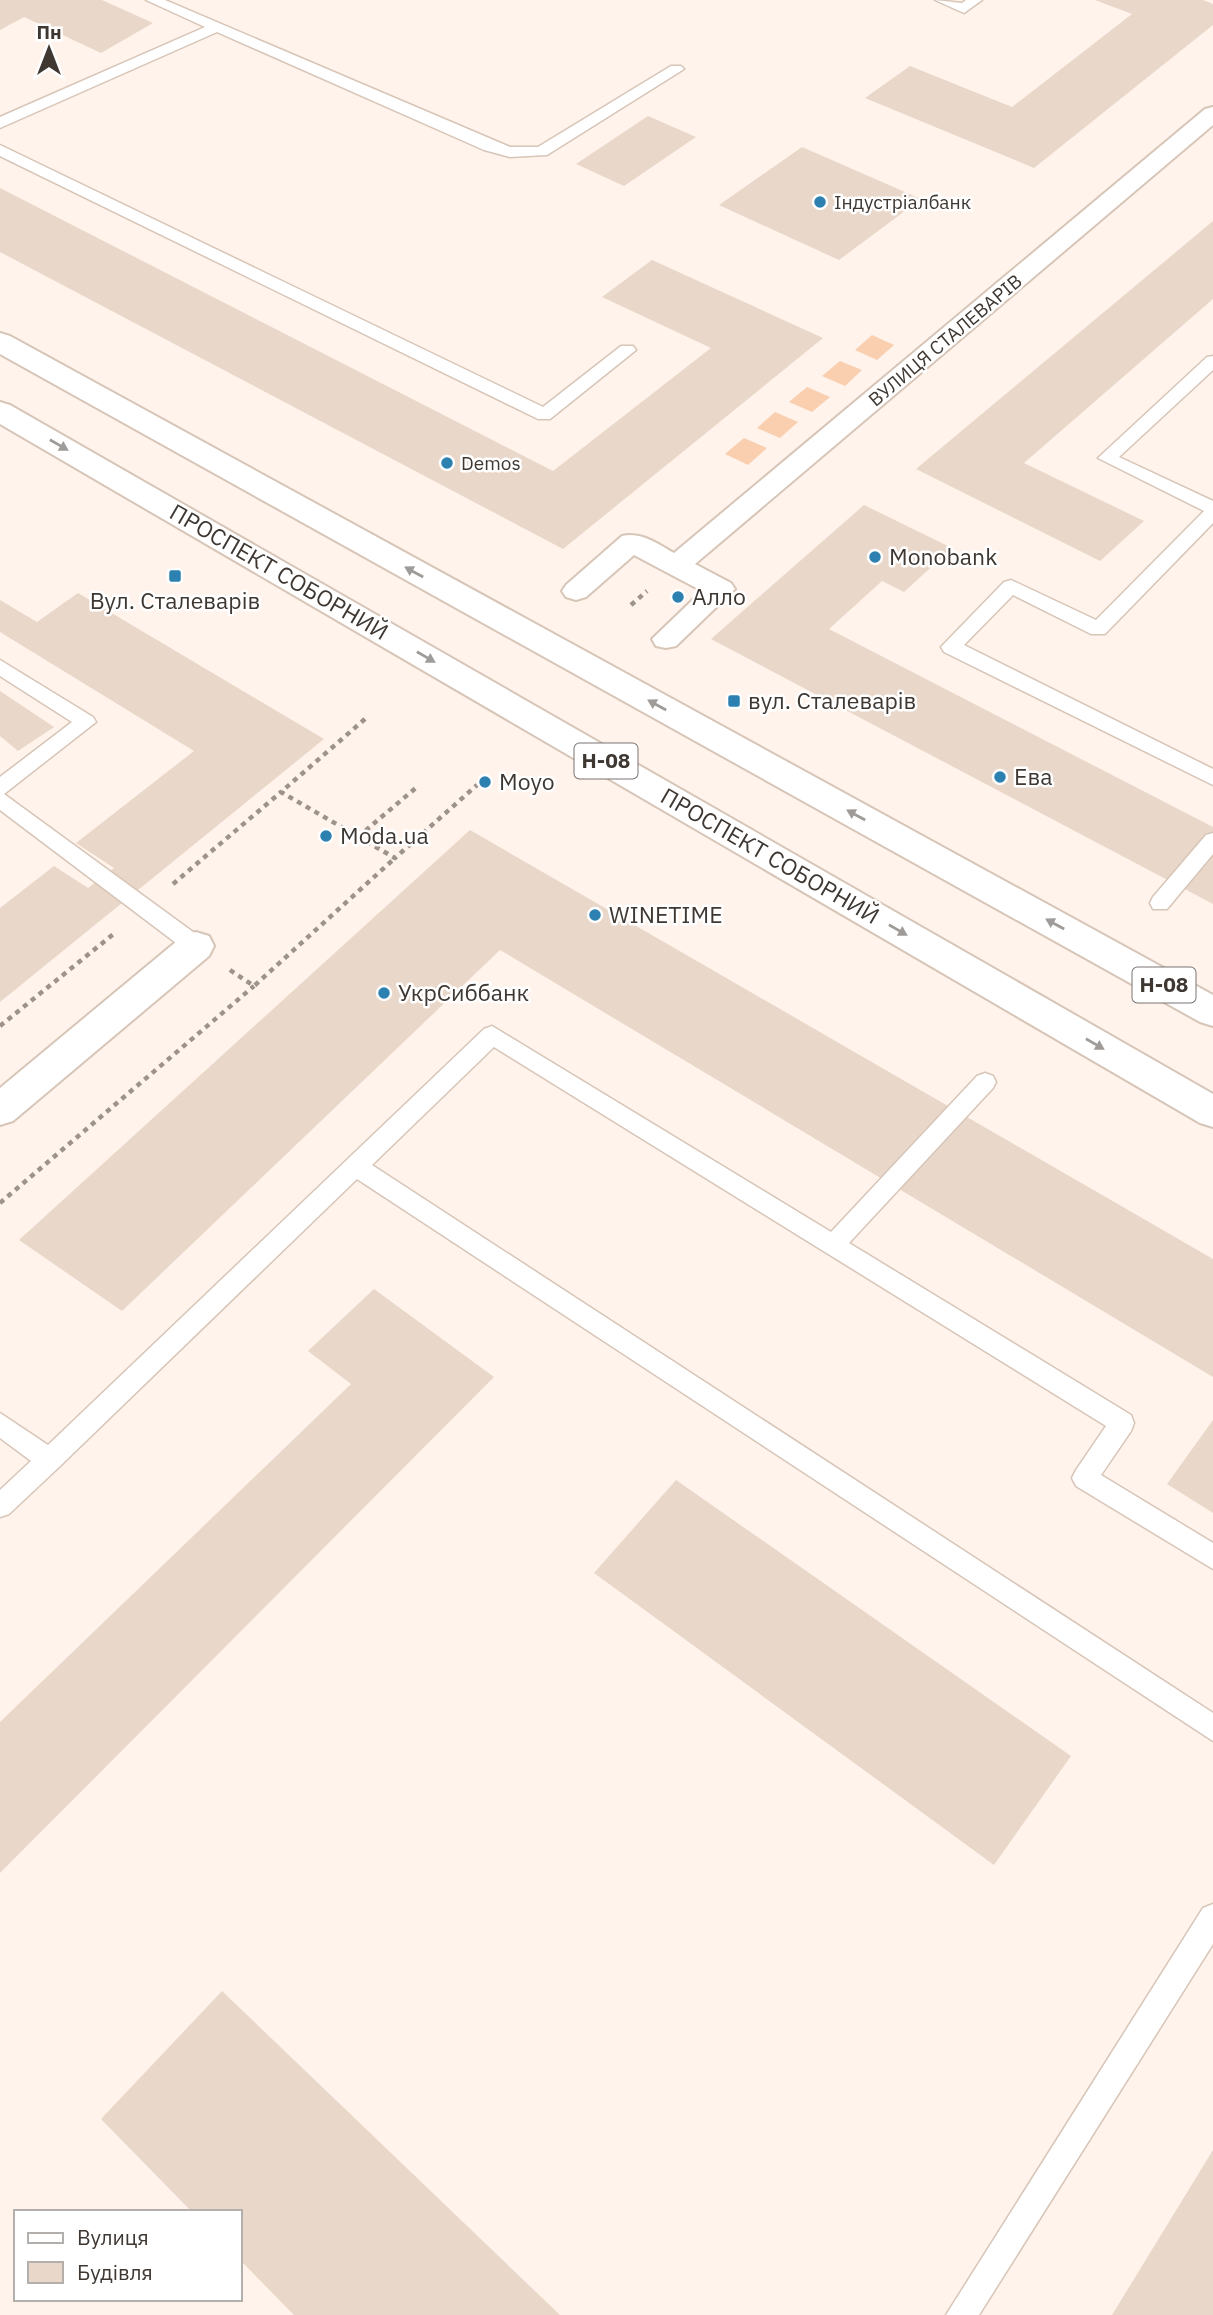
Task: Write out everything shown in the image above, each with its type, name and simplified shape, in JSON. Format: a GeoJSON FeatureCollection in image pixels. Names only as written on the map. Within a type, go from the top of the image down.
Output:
{"type":"FeatureCollection","features":[{"type":"Feature","properties":{"kind":"main road","name":"Н-08"},"geometry":{"type":"LineString","coordinates":[[0,342],[1213,1012]]}},
{"type":"Feature","properties":{"kind":"main road","name":"ПРОСПЕКТ СОБОРНИЙ"},"geometry":{"type":"LineString","coordinates":[[0,411],[1213,1112]]}},
{"type":"Feature","properties":{"kind":"main road"},"geometry":{"type":"LineString","coordinates":[[0,1111],[196,946]]}},
{"type":"Feature","properties":{"kind":"street","name":"ВУЛИЦЯ СТАЛЕВАРІВ"},"geometry":{"type":"LineString","coordinates":[[677,565],[1213,114]]}},
{"type":"Feature","properties":{"kind":"street"},"geometry":{"type":"LineString","coordinates":[[576,591],[632,542],[721,589],[666,639]]}},
{"type":"Feature","properties":{"kind":"lane"},"geometry":{"type":"LineString","coordinates":[[153,0],[510,152],[541,152],[676,69]]}},
{"type":"Feature","properties":{"kind":"lane"},"geometry":{"type":"LineString","coordinates":[[942,0],[964,9],[975,0]]}},
{"type":"Feature","properties":{"kind":"lane"},"geometry":{"type":"LineString","coordinates":[[0,123],[217,27]]}},
{"type":"Feature","properties":{"kind":"lane"},"geometry":{"type":"LineString","coordinates":[[0,150],[544,415],[627,349]]}},
{"type":"Feature","properties":{"kind":"lane"},"geometry":{"type":"LineString","coordinates":[[1213,361],[1107,458],[1213,510],[1098,629],[1012,586],[951,647],[1213,778]]}},
{"type":"Feature","properties":{"kind":"lane"},"geometry":{"type":"LineString","coordinates":[[0,667],[86,722],[0,788]]}},
{"type":"Feature","properties":{"kind":"lane"},"geometry":{"type":"LineString","coordinates":[[0,800],[196,946]]}},
{"type":"Feature","properties":{"kind":"lane"},"geometry":{"type":"LineString","coordinates":[[1160,903],[1213,840]]}},
{"type":"Feature","properties":{"kind":"lane"},"geometry":{"type":"LineString","coordinates":[[0,1506],[492,1035],[1122,1423],[1085,1478],[1213,1557]]}},
{"type":"Feature","properties":{"kind":"lane"},"geometry":{"type":"LineString","coordinates":[[833,1245],[985,1082]]}},
{"type":"Feature","properties":{"kind":"lane"},"geometry":{"type":"LineString","coordinates":[[356,1166],[1213,1728]]}},
{"type":"Feature","properties":{"kind":"lane"},"geometry":{"type":"LineString","coordinates":[[0,1424],[49,1460]]}},
{"type":"Feature","properties":{"kind":"lane"},"geometry":{"type":"LineString","coordinates":[[961,2315],[1213,1917]]}},
{"type":"Feature","properties":{"kind":"path"},"geometry":{"type":"LineString","coordinates":[[0,1026],[144,908],[365,719]]}},
{"type":"Feature","properties":{"kind":"path"},"geometry":{"type":"LineString","coordinates":[[0,1203],[254,986],[477,785]]}},
{"type":"Feature","properties":{"kind":"path"},"geometry":{"type":"LineString","coordinates":[[358,836],[418,786]]}},
{"type":"Feature","properties":{"kind":"path"},"geometry":{"type":"LineString","coordinates":[[281,792],[396,858]]}},
{"type":"Feature","properties":{"kind":"path"},"geometry":{"type":"LineString","coordinates":[[196,946],[254,986]]}},
{"type":"Feature","properties":{"kind":"shaded area"},"geometry":{"type":"Polygon","coordinates":[[[872,335],[894,345],[877,360],[855,350],[872,335]]]}},
{"type":"Feature","properties":{"kind":"shaded area"},"geometry":{"type":"Polygon","coordinates":[[[840,361],[862,370],[845,386],[822,376],[840,361]]]}},
{"type":"Feature","properties":{"kind":"shaded area"},"geometry":{"type":"Polygon","coordinates":[[[807,387],[830,397],[812,412],[789,402],[807,387]]]}},
{"type":"Feature","properties":{"kind":"shaded area"},"geometry":{"type":"Polygon","coordinates":[[[775,412],[798,422],[780,438],[757,428],[775,412]]]}},
{"type":"Feature","properties":{"kind":"shaded area"},"geometry":{"type":"Polygon","coordinates":[[[744,438],[767,448],[748,465],[725,454],[744,438]]]}},
{"type":"Feature","properties":{"kind":"building"},"geometry":{"type":"Polygon","coordinates":[[[0,0],[102,0],[153,23],[101,53],[24,17],[0,30],[0,0]]]}},
{"type":"Feature","properties":{"kind":"building"},"geometry":{"type":"Polygon","coordinates":[[[1095,0],[1203,0],[1213,4],[1213,25],[1034,168],[865,98],[910,66],[1012,107],[1132,14],[1095,0]]]}},
{"type":"Feature","properties":{"kind":"building"},"geometry":{"type":"Polygon","coordinates":[[[648,116],[696,137],[624,186],[576,164],[648,116]]]}},
{"type":"Feature","properties":{"kind":"building","name":"Індустріалбанк"},"geometry":{"type":"Polygon","coordinates":[[[802,147],[921,199],[839,260],[719,205],[802,147]]]}},
{"type":"Feature","properties":{"kind":"building"},"geometry":{"type":"Polygon","coordinates":[[[0,188],[553,471],[711,348],[602,297],[652,260],[823,338],[563,549],[0,252],[0,188]]]}},
{"type":"Feature","properties":{"kind":"building"},"geometry":{"type":"Polygon","coordinates":[[[1213,221],[1213,299],[1024,463],[1144,521],[1100,561],[916,469],[1213,221]]]}},
{"type":"Feature","properties":{"kind":"building"},"geometry":{"type":"Polygon","coordinates":[[[864,505],[952,548],[904,592],[882,581],[829,629],[1213,827],[1213,904],[711,639],[864,505]]]}},
{"type":"Feature","properties":{"kind":"building"},"geometry":{"type":"Polygon","coordinates":[[[78,593],[324,739],[0,1002],[0,908],[54,866],[88,888],[114,868],[76,843],[194,751],[0,632],[0,600],[37,622],[78,593]]]}},
{"type":"Feature","properties":{"kind":"building"},"geometry":{"type":"Polygon","coordinates":[[[0,691],[54,727],[18,751],[0,736],[0,691]]]}},
{"type":"Feature","properties":{"kind":"building"},"geometry":{"type":"Polygon","coordinates":[[[470,830],[1213,1259],[1213,1377],[500,950],[122,1311],[19,1240],[470,830]]]}},
{"type":"Feature","properties":{"kind":"building"},"geometry":{"type":"Polygon","coordinates":[[[374,1289],[494,1377],[0,1873],[0,1722],[351,1384],[308,1351],[374,1289]]]}},
{"type":"Feature","properties":{"kind":"building"},"geometry":{"type":"Polygon","coordinates":[[[1213,1420],[1213,1513],[1167,1484],[1213,1420]]]}},
{"type":"Feature","properties":{"kind":"building"},"geometry":{"type":"Polygon","coordinates":[[[676,1480],[1071,1756],[994,1865],[594,1573],[676,1480]]]}},
{"type":"Feature","properties":{"kind":"building"},"geometry":{"type":"Polygon","coordinates":[[[222,1991],[560,2315],[294,2315],[242,2262],[242,2210],[190,2210],[101,2119],[222,1991]]]}},
{"type":"Feature","properties":{"kind":"building"},"geometry":{"type":"Polygon","coordinates":[[[1213,2150],[1213,2315],[1112,2315],[1213,2150]]]}},
{"type":"Feature","properties":{"kind":"place","name":"Індустріалбанк"},"geometry":{"type":"Point","coordinates":[820,202]}},
{"type":"Feature","properties":{"kind":"place","name":"Demos"},"geometry":{"type":"Point","coordinates":[447,463]}},
{"type":"Feature","properties":{"kind":"place","name":"Monobank"},"geometry":{"type":"Point","coordinates":[875,557]}},
{"type":"Feature","properties":{"kind":"place","name":"Вул. Сталеварів"},"geometry":{"type":"Point","coordinates":[175,576]}},
{"type":"Feature","properties":{"kind":"place","name":"Алло"},"geometry":{"type":"Point","coordinates":[678,597]}},
{"type":"Feature","properties":{"kind":"place","name":"вул. Сталеварів"},"geometry":{"type":"Point","coordinates":[734,701]}},
{"type":"Feature","properties":{"kind":"place","name":"Ева"},"geometry":{"type":"Point","coordinates":[1000,777]}},
{"type":"Feature","properties":{"kind":"place","name":"Moyo"},"geometry":{"type":"Point","coordinates":[485,782]}},
{"type":"Feature","properties":{"kind":"place","name":"Moda.ua"},"geometry":{"type":"Point","coordinates":[326,836]}},
{"type":"Feature","properties":{"kind":"place","name":"WINETIME"},"geometry":{"type":"Point","coordinates":[595,915]}},
{"type":"Feature","properties":{"kind":"place","name":"УкрСиббанк"},"geometry":{"type":"Point","coordinates":[384,993]}}]}
